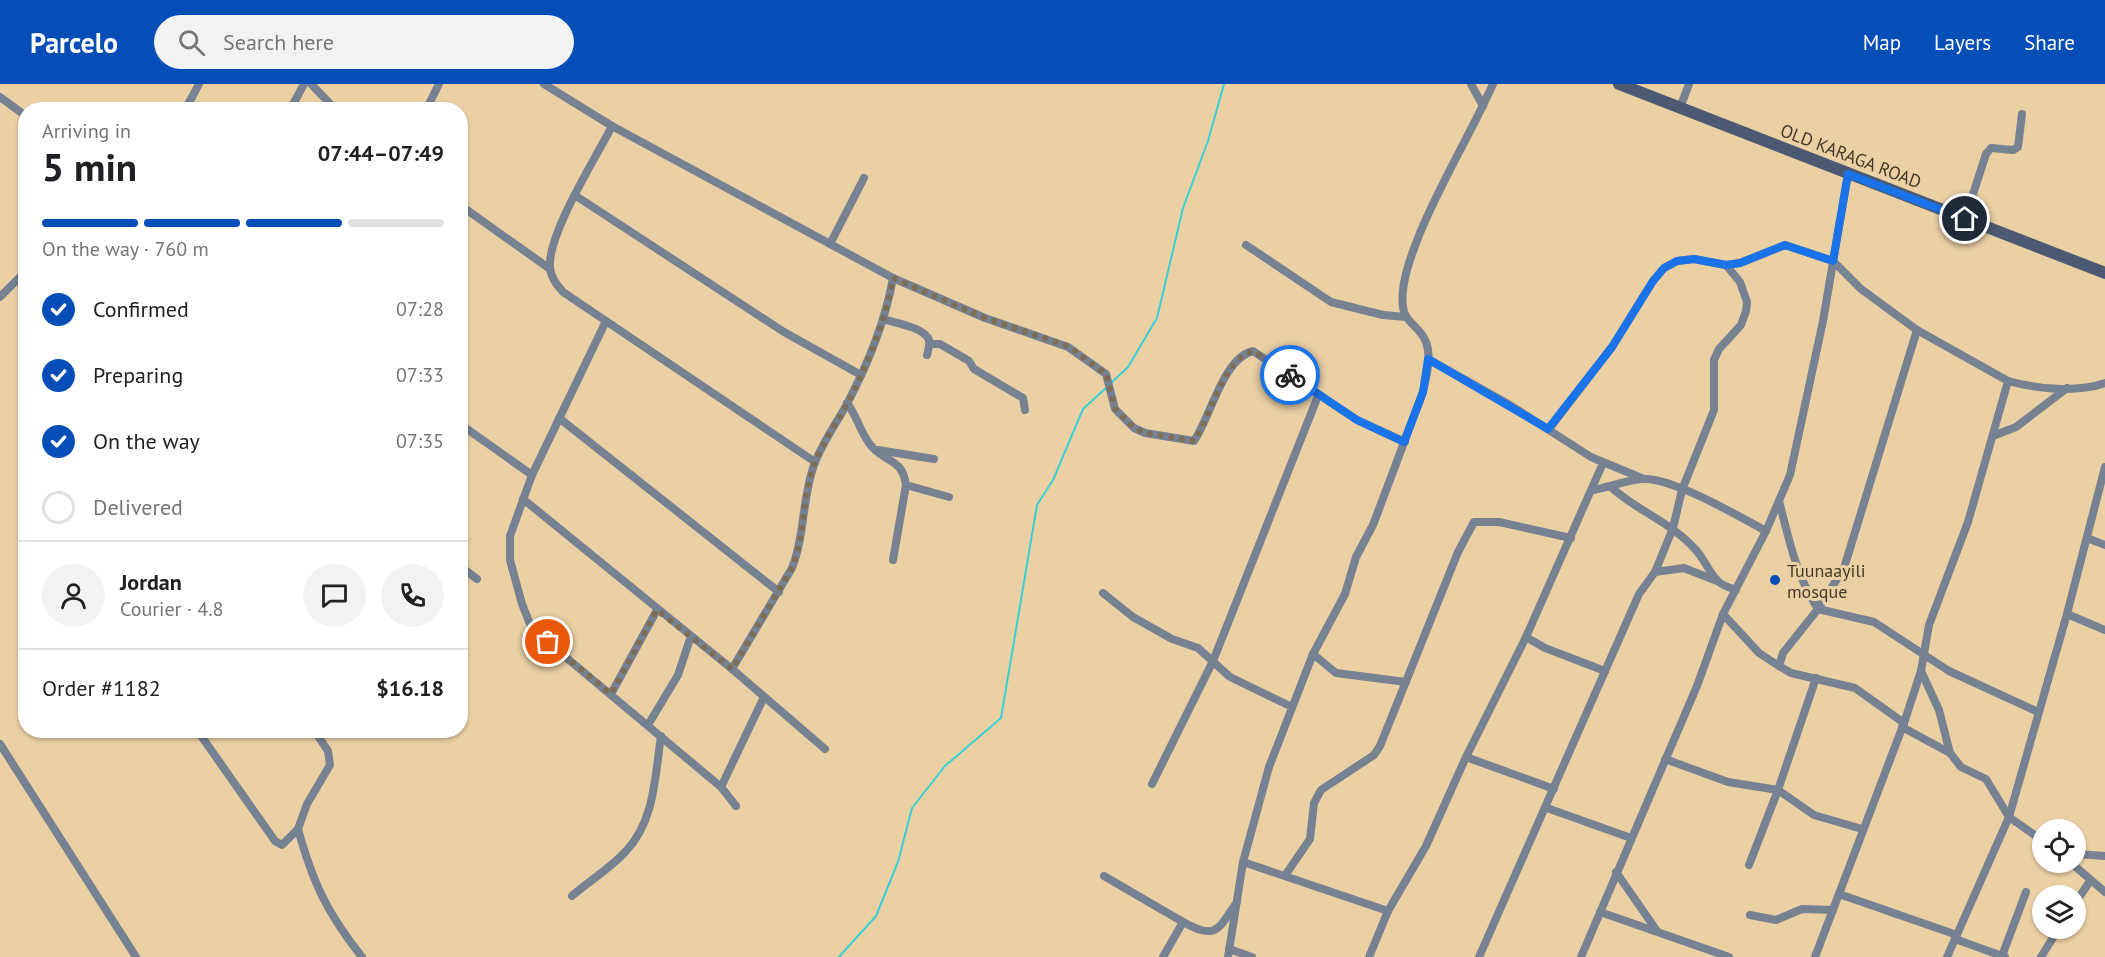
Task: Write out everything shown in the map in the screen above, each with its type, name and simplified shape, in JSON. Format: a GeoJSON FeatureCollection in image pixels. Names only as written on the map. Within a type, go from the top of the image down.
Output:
{"type":"FeatureCollection","features":[{"type":"Feature","properties":{"kind":"street"},"geometry":{"type":"LineString","coordinates":[[189,102],[199,84]]}},
{"type":"Feature","properties":{"kind":"street"},"geometry":{"type":"LineString","coordinates":[[294,102],[304,84]]}},
{"type":"Feature","properties":{"kind":"street"},"geometry":{"type":"LineString","coordinates":[[311,84],[328,102]]}},
{"type":"Feature","properties":{"kind":"street"},"geometry":{"type":"LineString","coordinates":[[430,102],[438,84]]}},
{"type":"Feature","properties":{"kind":"street"},"geometry":{"type":"LineString","coordinates":[[544,84],[612,126],[893,278],[985,318],[1068,346],[1106,374],[1115,409],[1134,428],[1145,433],[1194,441],[1231,366],[1243,354],[1253,351],[1357,420],[1404,442]]}},
{"type":"Feature","properties":{"kind":"street"},"geometry":{"type":"LineString","coordinates":[[1471,84],[1483,106]]}},
{"type":"Feature","properties":{"kind":"street"},"geometry":{"type":"LineString","coordinates":[[1252,957],[1229,953],[1243,862],[1269,767],[1313,654],[1345,594],[1356,557],[1373,525],[1423,392],[1428,359],[1425,339],[1406,317],[1402,307],[1403,288],[1413,253],[1435,196],[1493,84]]}},
{"type":"Feature","properties":{"kind":"street","name":"OLD KARAGA ROAD"},"geometry":{"type":"LineString","coordinates":[[1619,84],[2105,273]]}},
{"type":"Feature","properties":{"kind":"street"},"geometry":{"type":"LineString","coordinates":[[1680,108],[1689,84]]}},
{"type":"Feature","properties":{"kind":"street"},"geometry":{"type":"LineString","coordinates":[[0,97],[18,110]]}},
{"type":"Feature","properties":{"kind":"street"},"geometry":{"type":"LineString","coordinates":[[1965,219],[1986,154],[1991,148],[2013,150],[2018,147],[2022,114]]}},
{"type":"Feature","properties":{"kind":"street"},"geometry":{"type":"LineString","coordinates":[[612,126],[557,232],[551,254],[550,269],[555,282],[563,292],[815,462]]}},
{"type":"Feature","properties":{"kind":"street"},"geometry":{"type":"LineString","coordinates":[[1581,957],[1697,686],[1723,614],[1766,531],[1790,476],[1804,418],[1848,174]]}},
{"type":"Feature","properties":{"kind":"street"},"geometry":{"type":"LineString","coordinates":[[830,244],[864,178]]}},
{"type":"Feature","properties":{"kind":"street"},"geometry":{"type":"LineString","coordinates":[[576,196],[784,332],[861,375]]}},
{"type":"Feature","properties":{"kind":"street"},"geometry":{"type":"LineString","coordinates":[[468,211],[550,269]]}},
{"type":"Feature","properties":{"kind":"street"},"geometry":{"type":"LineString","coordinates":[[1246,245],[1331,302],[1383,315],[1406,317]]}},
{"type":"Feature","properties":{"kind":"street"},"geometry":{"type":"LineString","coordinates":[[1548,429],[1612,347],[1653,281],[1664,268],[1677,261],[1694,259],[1726,265],[1740,263],[1785,245],[1833,261],[1861,289],[1917,330],[2008,381],[2028,387],[2067,387],[2105,383]]}},
{"type":"Feature","properties":{"kind":"street"},"geometry":{"type":"LineString","coordinates":[[1479,957],[1547,808],[1639,594],[1655,572],[1673,528],[1683,490],[1714,410],[1714,360],[1719,349],[1741,325],[1746,311],[1747,302],[1740,282],[1726,265]]}},
{"type":"Feature","properties":{"kind":"street"},"geometry":{"type":"LineString","coordinates":[[732,669],[779,592],[797,555],[808,482],[815,462],[861,375],[884,319],[893,278]]}},
{"type":"Feature","properties":{"kind":"street"},"geometry":{"type":"LineString","coordinates":[[0,297],[18,279]]}},
{"type":"Feature","properties":{"kind":"street"},"geometry":{"type":"LineString","coordinates":[[884,319],[926,336],[929,344],[927,355]]}},
{"type":"Feature","properties":{"kind":"street"},"geometry":{"type":"LineString","coordinates":[[606,321],[532,475],[510,536],[510,560],[522,604],[532,629],[721,787],[736,806]]}},
{"type":"Feature","properties":{"kind":"street"},"geometry":{"type":"LineString","coordinates":[[1779,666],[1783,653],[1818,609],[1844,568],[1917,330]]}},
{"type":"Feature","properties":{"kind":"street"},"geometry":{"type":"LineString","coordinates":[[929,344],[940,344],[969,361],[974,369],[1023,398],[1025,410]]}},
{"type":"Feature","properties":{"kind":"street"},"geometry":{"type":"LineString","coordinates":[[1428,359],[1603,463],[1644,479],[1683,490],[1766,531]]}},
{"type":"Feature","properties":{"kind":"street"},"geometry":{"type":"LineString","coordinates":[[1815,957],[1903,725],[1921,671],[1929,625],[1968,522],[2008,381]]}},
{"type":"Feature","properties":{"kind":"street"},"geometry":{"type":"LineString","coordinates":[[1993,436],[2016,427],[2067,387]]}},
{"type":"Feature","properties":{"kind":"street"},"geometry":{"type":"LineString","coordinates":[[1152,784],[1213,661],[1318,396]]}},
{"type":"Feature","properties":{"kind":"street"},"geometry":{"type":"LineString","coordinates":[[847,403],[857,416],[867,441],[898,464],[904,474],[906,485],[893,560]]}},
{"type":"Feature","properties":{"kind":"street"},"geometry":{"type":"LineString","coordinates":[[559,418],[779,592]]}},
{"type":"Feature","properties":{"kind":"street"},"geometry":{"type":"LineString","coordinates":[[468,430],[532,475]]}},
{"type":"Feature","properties":{"kind":"street"},"geometry":{"type":"LineString","coordinates":[[875,449],[934,459]]}},
{"type":"Feature","properties":{"kind":"street"},"geometry":{"type":"LineString","coordinates":[[1369,957],[1388,911],[1426,846],[1466,757],[1526,637],[1603,463]]}},
{"type":"Feature","properties":{"kind":"street"},"geometry":{"type":"LineString","coordinates":[[1947,957],[2009,817],[2067,614],[2105,467]]}},
{"type":"Feature","properties":{"kind":"street"},"geometry":{"type":"LineString","coordinates":[[1593,490],[1644,479]]}},
{"type":"Feature","properties":{"kind":"street"},"geometry":{"type":"LineString","coordinates":[[906,485],[950,497]]}},
{"type":"Feature","properties":{"kind":"street"},"geometry":{"type":"LineString","coordinates":[[1611,487],[1633,505],[1649,511],[1673,528],[1703,558],[1718,582]]}},
{"type":"Feature","properties":{"kind":"street"},"geometry":{"type":"LineString","coordinates":[[523,499],[732,669],[825,749]]}},
{"type":"Feature","properties":{"kind":"street"},"geometry":{"type":"LineString","coordinates":[[1779,501],[1797,567],[1807,592],[1818,609],[1874,622],[1949,671],[2038,712]]}},
{"type":"Feature","properties":{"kind":"street"},"geometry":{"type":"LineString","coordinates":[[1286,874],[1310,839],[1314,803],[1321,790],[1374,755],[1458,552],[1474,522],[1499,522],[1571,538]]}},
{"type":"Feature","properties":{"kind":"street"},"geometry":{"type":"LineString","coordinates":[[2087,538],[2105,545]]}},
{"type":"Feature","properties":{"kind":"street"},"geometry":{"type":"LineString","coordinates":[[1655,572],[1684,568],[1736,590]]}},
{"type":"Feature","properties":{"kind":"street"},"geometry":{"type":"LineString","coordinates":[[468,572],[477,579]]}},
{"type":"Feature","properties":{"kind":"street"},"geometry":{"type":"LineString","coordinates":[[1103,593],[1133,617],[1172,639],[1198,648],[1230,677],[1292,707]]}},
{"type":"Feature","properties":{"kind":"street"},"geometry":{"type":"LineString","coordinates":[[611,694],[657,610]]}},
{"type":"Feature","properties":{"kind":"street"},"geometry":{"type":"LineString","coordinates":[[1723,614],[1759,653],[1779,666],[1791,673],[1855,688],[1903,725],[1950,753],[1961,767],[1991,783],[2009,817],[2032,833]]}},
{"type":"Feature","properties":{"kind":"street"},"geometry":{"type":"LineString","coordinates":[[2067,614],[2105,630]]}},
{"type":"Feature","properties":{"kind":"street"},"geometry":{"type":"LineString","coordinates":[[648,725],[678,675],[691,636]]}},
{"type":"Feature","properties":{"kind":"street"},"geometry":{"type":"LineString","coordinates":[[1526,637],[1545,648],[1605,671]]}},
{"type":"Feature","properties":{"kind":"street"},"geometry":{"type":"LineString","coordinates":[[1313,654],[1336,673],[1406,682]]}},
{"type":"Feature","properties":{"kind":"street"},"geometry":{"type":"LineString","coordinates":[[1921,671],[1940,710],[1950,753]]}},
{"type":"Feature","properties":{"kind":"street"},"geometry":{"type":"LineString","coordinates":[[1749,865],[1778,790],[1816,678]]}},
{"type":"Feature","properties":{"kind":"street"},"geometry":{"type":"LineString","coordinates":[[721,787],[764,697]]}},
{"type":"Feature","properties":{"kind":"street"},"geometry":{"type":"LineString","coordinates":[[572,896],[627,851],[641,830],[650,809],[661,736]]}},
{"type":"Feature","properties":{"kind":"street"},"geometry":{"type":"LineString","coordinates":[[203,738],[275,841],[282,845],[298,829],[307,804],[330,765],[328,751],[319,738]]}},
{"type":"Feature","properties":{"kind":"street"},"geometry":{"type":"LineString","coordinates":[[0,744],[136,957]]}},
{"type":"Feature","properties":{"kind":"street"},"geometry":{"type":"LineString","coordinates":[[1466,757],[1554,789]]}},
{"type":"Feature","properties":{"kind":"street"},"geometry":{"type":"LineString","coordinates":[[1665,759],[1728,782],[1778,790],[1814,816],[1862,829]]}},
{"type":"Feature","properties":{"kind":"street"},"geometry":{"type":"LineString","coordinates":[[1547,808],[1630,838]]}},
{"type":"Feature","properties":{"kind":"street"},"geometry":{"type":"LineString","coordinates":[[298,829],[319,894],[340,930],[362,957]]}},
{"type":"Feature","properties":{"kind":"street"},"geometry":{"type":"LineString","coordinates":[[2086,855],[2105,856]]}},
{"type":"Feature","properties":{"kind":"street"},"geometry":{"type":"LineString","coordinates":[[1243,862],[1286,874],[1388,911]]}},
{"type":"Feature","properties":{"kind":"street"},"geometry":{"type":"LineString","coordinates":[[1616,872],[1657,932]]}},
{"type":"Feature","properties":{"kind":"street"},"geometry":{"type":"LineString","coordinates":[[2082,873],[2105,892]]}},
{"type":"Feature","properties":{"kind":"street"},"geometry":{"type":"LineString","coordinates":[[1104,876],[1200,932],[1213,932],[1219,928],[1239,899]]}},
{"type":"Feature","properties":{"kind":"street"},"geometry":{"type":"LineString","coordinates":[[2086,887],[2090,880]]}},
{"type":"Feature","properties":{"kind":"street"},"geometry":{"type":"LineString","coordinates":[[1839,894],[2004,956],[2026,892]]}},
{"type":"Feature","properties":{"kind":"street"},"geometry":{"type":"LineString","coordinates":[[1750,915],[1776,920],[1802,909],[1833,910]]}},
{"type":"Feature","properties":{"kind":"street"},"geometry":{"type":"LineString","coordinates":[[1600,912],[1729,957]]}},
{"type":"Feature","properties":{"kind":"street"},"geometry":{"type":"LineString","coordinates":[[1163,957],[1183,922]]}},
{"type":"Feature","properties":{"kind":"street"},"geometry":{"type":"LineString","coordinates":[[2041,957],[2052,939]]}},
{"type":"Feature","properties":{"kind":"waterway"},"geometry":{"type":"LineString","coordinates":[[1111,383],[1128,367],[1157,318],[1183,208],[1208,141],[1224,84]]}},
{"type":"Feature","properties":{"kind":"waterway"},"geometry":{"type":"LineString","coordinates":[[839,957],[876,916],[898,862],[912,808],[945,766],[1001,718],[1037,505],[1053,480],[1083,409],[1107,387]]}},
{"type":"Feature","properties":{"kind":"way so far"},"geometry":{"type":"LineString","coordinates":[[548,642],[611,694],[657,610],[732,669],[792,568],[797,555],[808,482],[815,462],[872,351],[884,319],[893,278],[985,318],[1068,346],[1106,374],[1115,409],[1134,428],[1145,433],[1194,441],[1231,366],[1243,354],[1253,351],[1290,375]]}},
{"type":"Feature","properties":{"kind":"place","name":"Tuunaayili mosque"},"geometry":{"type":"Point","coordinates":[1775,580]}},
{"type":"Feature","properties":{"kind":"route"},"geometry":{"type":"LineString","coordinates":[[1290,375],[1318,396],[1357,420],[1404,442],[1423,392],[1428,359],[1502,400],[1548,429],[1612,347],[1653,281],[1664,268],[1677,261],[1694,259],[1726,265],[1740,263],[1785,245],[1833,261],[1848,174],[1965,219]]}}]}
